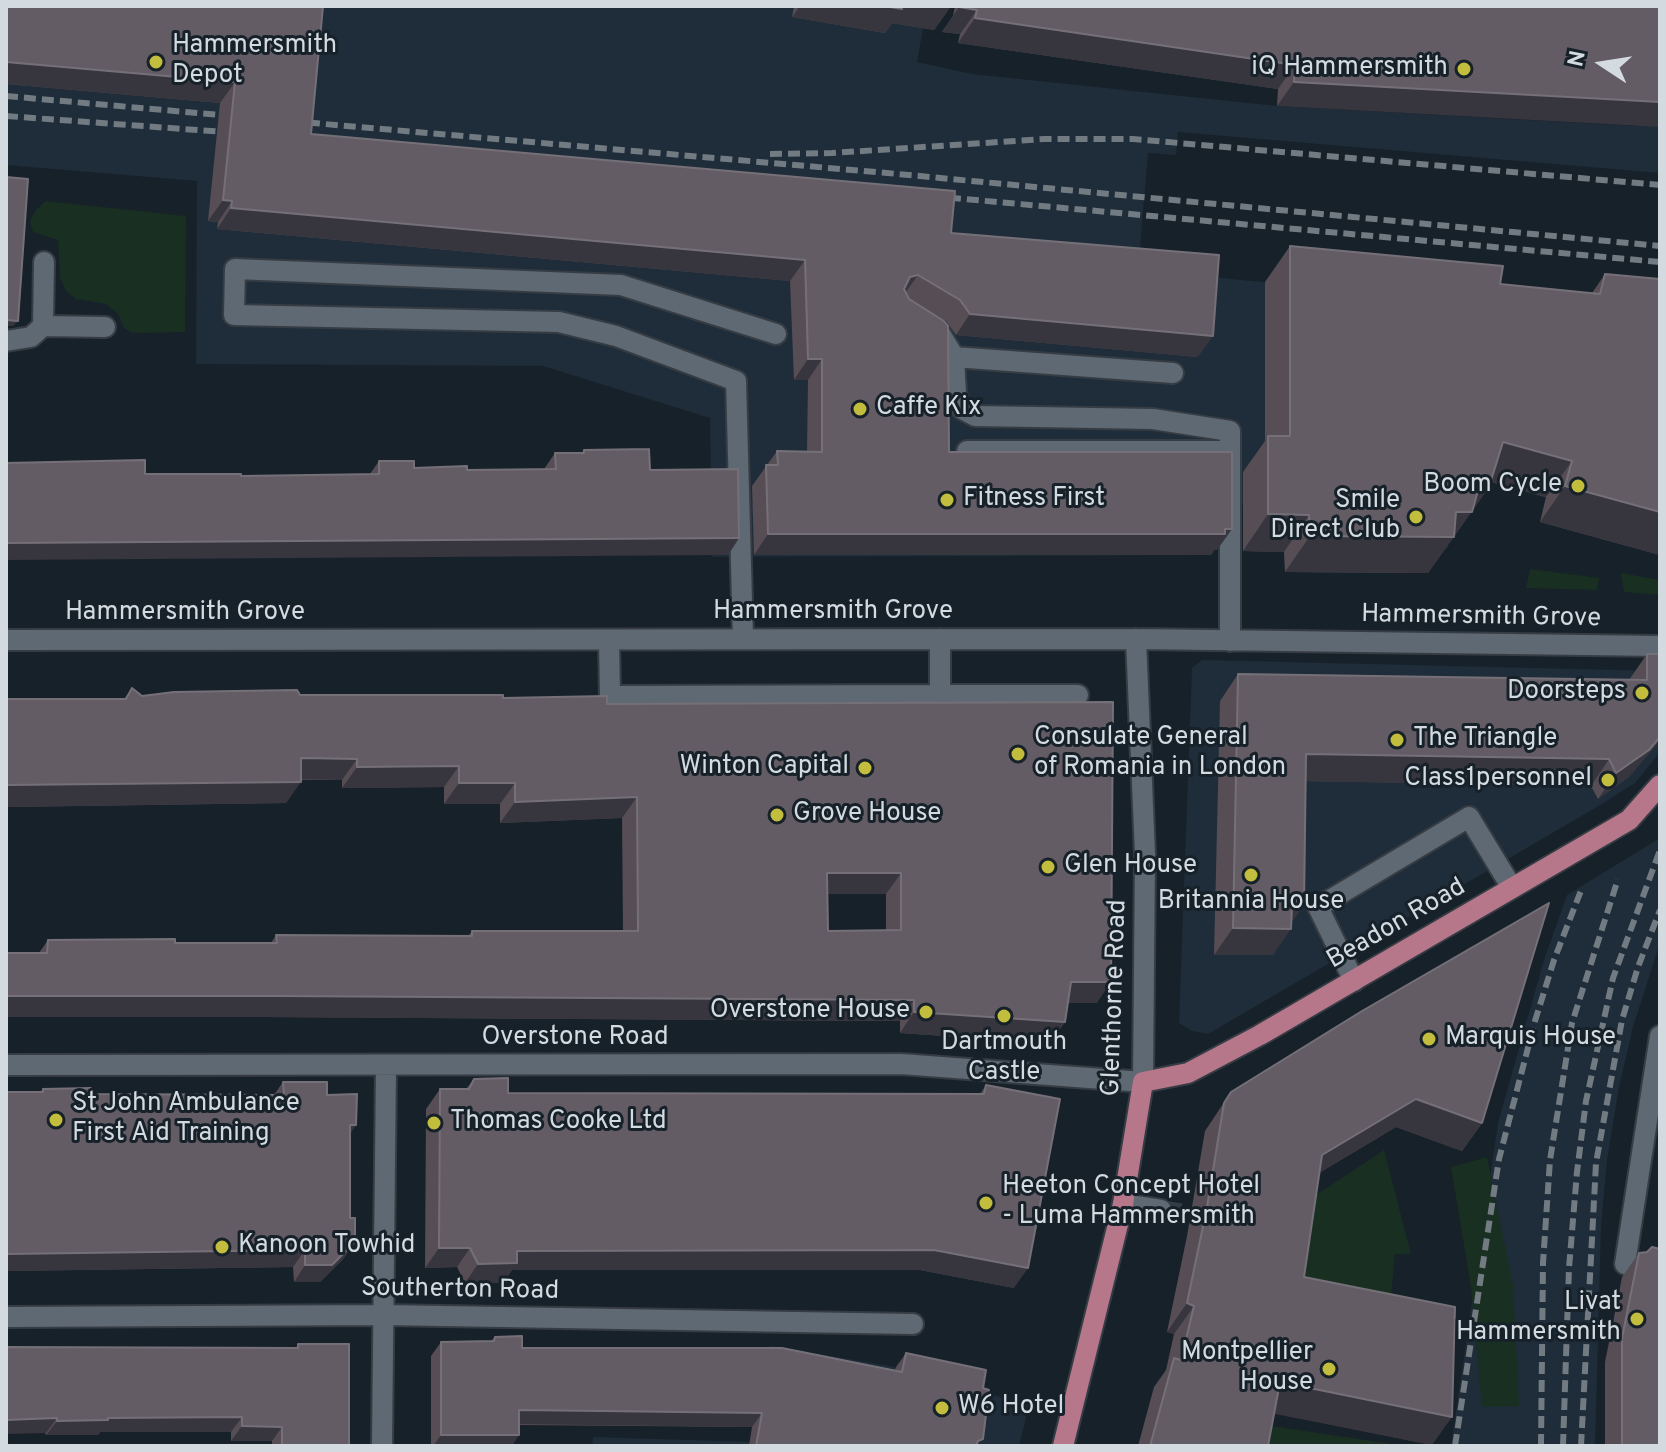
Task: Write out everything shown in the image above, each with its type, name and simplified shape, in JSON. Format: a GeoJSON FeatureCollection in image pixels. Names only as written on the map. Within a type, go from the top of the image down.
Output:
{"type":"FeatureCollection","features":[{"type":"Feature","properties":{"kind":"main road","name":"Beadon Road"},"geometry":{"type":"LineString","coordinates":[[1143,1082],[1188,1073],[1260,1035],[1629,820],[1660,785]]}},
{"type":"Feature","properties":{"kind":"main road","name":"Glenthorne Road"},"geometry":{"type":"LineString","coordinates":[[1063,1446],[1123,1204],[1143,1082]]}},
{"type":"Feature","properties":{"kind":"street"},"geometry":{"type":"LineString","coordinates":[[43,326],[44,262]]}},
{"type":"Feature","properties":{"kind":"street"},"geometry":{"type":"LineString","coordinates":[[743,639],[736,381],[616,336],[559,322],[234,315],[235,269],[621,285],[776,334]]}},
{"type":"Feature","properties":{"kind":"street"},"geometry":{"type":"LineString","coordinates":[[911,314],[939,332],[954,357],[956,394],[962,409],[975,416],[1153,419],[1230,431],[1230,641]]}},
{"type":"Feature","properties":{"kind":"street"},"geometry":{"type":"LineString","coordinates":[[6,341],[31,337],[43,326],[105,327]]}},
{"type":"Feature","properties":{"kind":"street"},"geometry":{"type":"LineString","coordinates":[[954,357],[1173,373]]}},
{"type":"Feature","properties":{"kind":"street"},"geometry":{"type":"LineString","coordinates":[[967,451],[1230,451]]}},
{"type":"Feature","properties":{"kind":"street"},"geometry":{"type":"LineString","coordinates":[[940,639],[940,695]]}},
{"type":"Feature","properties":{"kind":"street","name":"Hammersmith Grove"},"geometry":{"type":"LineString","coordinates":[[6,640],[1136,639],[1660,646]]}},
{"type":"Feature","properties":{"kind":"street","name":"Glenthorne Road"},"geometry":{"type":"LineString","coordinates":[[1136,639],[1145,854],[1143,1082]]}},
{"type":"Feature","properties":{"kind":"street"},"geometry":{"type":"LineString","coordinates":[[609,640],[610,696],[1078,695]]}},
{"type":"Feature","properties":{"kind":"street"},"geometry":{"type":"LineString","coordinates":[[1354,981],[1318,907],[1469,817],[1512,888]]}},
{"type":"Feature","properties":{"kind":"street"},"geometry":{"type":"LineString","coordinates":[[1625,1264],[1660,1036]]}},
{"type":"Feature","properties":{"kind":"street","name":"Overstone Road"},"geometry":{"type":"LineString","coordinates":[[6,1065],[901,1064],[1143,1082]]}},
{"type":"Feature","properties":{"kind":"street"},"geometry":{"type":"LineString","coordinates":[[382,1446],[386,1065]]}},
{"type":"Feature","properties":{"kind":"street"},"geometry":{"type":"LineString","coordinates":[[1123,1204],[1161,1210]]}},
{"type":"Feature","properties":{"kind":"street","name":"Southerton Road"},"geometry":{"type":"LineString","coordinates":[[6,1317],[384,1315],[913,1324]]}},
{"type":"Feature","properties":{"kind":"shaded area"},"geometry":{"type":"Polygon","coordinates":[[[311,6],[927,6],[917,62],[972,74],[1277,106],[1635,126],[1660,123],[1660,173],[1178,132],[1176,155],[1148,153],[1138,270],[1478,303],[1660,555],[1540,522],[1546,498],[1529,493],[1535,471],[1483,460],[1453,524],[1447,549],[1430,549],[1428,573],[1285,572],[1284,552],[1265,551],[1264,504],[1211,506],[1211,555],[712,557],[710,418],[543,366],[196,364],[197,181],[6,165],[6,84],[311,6]]]}},
{"type":"Feature","properties":{"kind":"shaded area"},"geometry":{"type":"Polygon","coordinates":[[[1202,660],[1660,671],[1660,752],[1635,783],[1602,804],[1208,1034],[1192,1031],[1179,1023],[1192,668],[1202,660]]]}},
{"type":"Feature","properties":{"kind":"shaded area"},"geometry":{"type":"Polygon","coordinates":[[[1660,838],[1660,943],[1633,1027],[1607,1160],[1601,1227],[1595,1446],[1451,1446],[1498,1123],[1543,963],[1567,895],[1660,838]]]}},
{"type":"Feature","properties":{"kind":"shaded area"},"geometry":{"type":"Polygon","coordinates":[[[771,1346],[890,1366],[1029,1405],[1019,1446],[592,1446],[593,1437],[754,1442],[774,1356],[771,1346]]]}},
{"type":"Feature","properties":{"kind":"green space"},"geometry":{"type":"Polygon","coordinates":[[[46,201],[186,216],[185,332],[133,333],[124,328],[118,314],[106,304],[76,299],[66,291],[60,278],[58,240],[33,232],[30,221],[46,201]]]}},
{"type":"Feature","properties":{"kind":"green space"},"geometry":{"type":"Polygon","coordinates":[[[1530,569],[1599,578],[1597,590],[1526,588],[1530,569]]]}},
{"type":"Feature","properties":{"kind":"green space"},"geometry":{"type":"Polygon","coordinates":[[[1621,573],[1660,580],[1660,595],[1624,592],[1621,573]]]}},
{"type":"Feature","properties":{"kind":"green space"},"geometry":{"type":"Polygon","coordinates":[[[1384,1150],[1411,1254],[1395,1254],[1389,1319],[1287,1295],[1307,1201],[1384,1150]]]}},
{"type":"Feature","properties":{"kind":"green space"},"geometry":{"type":"Polygon","coordinates":[[[1487,1157],[1513,1286],[1519,1406],[1482,1407],[1471,1287],[1451,1167],[1487,1157]]]}},
{"type":"Feature","properties":{"kind":"green space"},"geometry":{"type":"Polygon","coordinates":[[[1271,1426],[1406,1446],[1266,1446],[1271,1426]]]}},
{"type":"Feature","properties":{"kind":"building"},"geometry":{"type":"Polygon","coordinates":[[[6,6],[323,6],[311,134],[955,191],[951,233],[1219,255],[1213,336],[970,314],[960,300],[918,275],[910,277],[904,289],[909,299],[948,326],[949,452],[1232,452],[1232,529],[1225,529],[1225,534],[768,534],[766,465],[778,465],[777,451],[822,452],[822,359],[808,359],[805,260],[231,208],[232,201],[223,200],[235,82],[6,62],[6,6]]]}},
{"type":"Feature","properties":{"kind":"building","name":"iQ Hammersmith"},"geometry":{"type":"Polygon","coordinates":[[[961,6],[1660,6],[1660,102],[1294,82],[1295,65],[975,18],[977,10],[961,6]]]}},
{"type":"Feature","properties":{"kind":"building"},"geometry":{"type":"Polygon","coordinates":[[[6,177],[28,179],[18,321],[6,320],[6,177]]]}},
{"type":"Feature","properties":{"kind":"building"},"geometry":{"type":"Polygon","coordinates":[[[1290,246],[1503,266],[1500,284],[1600,294],[1605,274],[1660,279],[1660,512],[1565,486],[1572,461],[1503,442],[1489,487],[1479,487],[1472,512],[1456,512],[1454,537],[1310,536],[1309,515],[1268,514],[1268,436],[1290,436],[1290,246]]]}},
{"type":"Feature","properties":{"kind":"building"},"geometry":{"type":"Polygon","coordinates":[[[649,449],[650,470],[738,469],[739,538],[6,543],[6,463],[145,460],[145,474],[379,474],[379,461],[414,461],[414,468],[556,469],[555,453],[649,449]]]}},
{"type":"Feature","properties":{"kind":"building"},"geometry":{"type":"Polygon","coordinates":[[[1647,654],[1660,654],[1660,737],[1649,750],[1616,773],[1609,759],[1306,754],[1304,905],[1292,905],[1291,929],[1233,928],[1238,674],[1647,680],[1647,654]]]}},
{"type":"Feature","properties":{"kind":"building"},"geometry":{"type":"Polygon","coordinates":[[[132,688],[142,696],[174,692],[297,690],[300,695],[607,696],[607,704],[1113,702],[1111,982],[1071,982],[1065,1022],[914,1012],[914,1000],[6,996],[6,953],[47,953],[48,940],[175,939],[175,943],[277,943],[276,935],[472,936],[472,931],[638,931],[637,797],[515,802],[515,783],[459,783],[459,766],[357,767],[357,759],[301,758],[301,782],[6,785],[6,699],[126,699],[132,688]],[[827,873],[828,931],[901,930],[901,873],[827,873]]]}},
{"type":"Feature","properties":{"kind":"building"},"geometry":{"type":"Polygon","coordinates":[[[1549,903],[1482,1123],[1416,1099],[1322,1155],[1304,1277],[1455,1307],[1452,1417],[1280,1382],[1268,1446],[1150,1446],[1174,1358],[1181,1360],[1194,1306],[1187,1303],[1224,1103],[1231,1092],[1362,1011],[1549,903]]]}},
{"type":"Feature","properties":{"kind":"building"},"geometry":{"type":"Polygon","coordinates":[[[508,1078],[508,1093],[984,1094],[986,1085],[1060,1099],[1028,1268],[934,1250],[517,1251],[517,1263],[478,1264],[470,1248],[439,1248],[440,1089],[469,1089],[474,1079],[508,1078]]]}},
{"type":"Feature","properties":{"kind":"building"},"geometry":{"type":"Polygon","coordinates":[[[283,1082],[327,1082],[327,1095],[357,1094],[356,1125],[350,1125],[350,1218],[355,1218],[355,1242],[332,1265],[305,1265],[305,1250],[6,1254],[6,1092],[91,1088],[91,1094],[284,1095],[283,1082]]]}},
{"type":"Feature","properties":{"kind":"building","name":"Livat Hammersmith"},"geometry":{"type":"Polygon","coordinates":[[[1652,1247],[1660,1249],[1660,1446],[1622,1446],[1622,1338],[1639,1253],[1647,1252],[1652,1247]]]}},
{"type":"Feature","properties":{"kind":"building"},"geometry":{"type":"Polygon","coordinates":[[[522,1336],[522,1348],[782,1348],[902,1372],[906,1353],[986,1370],[983,1388],[989,1390],[983,1439],[976,1446],[756,1446],[762,1413],[519,1410],[519,1435],[441,1435],[441,1342],[494,1341],[495,1337],[522,1336]]]}},
{"type":"Feature","properties":{"kind":"building"},"geometry":{"type":"Polygon","coordinates":[[[298,1344],[349,1344],[349,1446],[282,1446],[282,1427],[242,1426],[242,1417],[6,1420],[6,1347],[298,1348],[298,1344]]]}},
{"type":"Feature","properties":{"kind":"tunnel"},"geometry":{"type":"LineString","coordinates":[[1161,1210],[1191,1215]]}},
{"type":"Feature","properties":{"kind":"railway"},"geometry":{"type":"LineString","coordinates":[[6,96],[242,117]]}},
{"type":"Feature","properties":{"kind":"railway"},"geometry":{"type":"LineString","coordinates":[[6,116],[238,133]]}},
{"type":"Feature","properties":{"kind":"railway"},"geometry":{"type":"LineString","coordinates":[[290,121],[898,174],[1660,246]]}},
{"type":"Feature","properties":{"kind":"railway"},"geometry":{"type":"LineString","coordinates":[[770,154],[1045,139],[1133,139],[1660,185]]}},
{"type":"Feature","properties":{"kind":"railway"},"geometry":{"type":"LineString","coordinates":[[931,196],[1660,262]]}},
{"type":"Feature","properties":{"kind":"railway"},"geometry":{"type":"LineString","coordinates":[[1563,1446],[1569,1268],[1586,1101],[1613,978],[1660,850]]}},
{"type":"Feature","properties":{"kind":"railway"},"geometry":{"type":"LineString","coordinates":[[1541,1446],[1543,1263],[1550,1160],[1572,1023],[1618,879]]}},
{"type":"Feature","properties":{"kind":"railway"},"geometry":{"type":"LineString","coordinates":[[1455,1446],[1499,1159],[1535,1021],[1554,960],[1582,888]]}},
{"type":"Feature","properties":{"kind":"railway"},"geometry":{"type":"LineString","coordinates":[[1581,1446],[1596,1163],[1622,1020],[1660,910]]}},
{"type":"Feature","properties":{"kind":"place","name":"Hammersmith Depot"},"geometry":{"type":"Point","coordinates":[156,62]}},
{"type":"Feature","properties":{"kind":"place","name":"iQ Hammersmith"},"geometry":{"type":"Point","coordinates":[1464,69]}},
{"type":"Feature","properties":{"kind":"place","name":"Caffe Kix"},"geometry":{"type":"Point","coordinates":[860,409]}},
{"type":"Feature","properties":{"kind":"place","name":"Boom Cycle"},"geometry":{"type":"Point","coordinates":[1578,486]}},
{"type":"Feature","properties":{"kind":"place","name":"Fitness First"},"geometry":{"type":"Point","coordinates":[947,500]}},
{"type":"Feature","properties":{"kind":"place","name":"Smile Direct Club"},"geometry":{"type":"Point","coordinates":[1416,517]}},
{"type":"Feature","properties":{"kind":"place","name":"Doorsteps"},"geometry":{"type":"Point","coordinates":[1642,693]}},
{"type":"Feature","properties":{"kind":"place","name":"The Triangle"},"geometry":{"type":"Point","coordinates":[1397,740]}},
{"type":"Feature","properties":{"kind":"place","name":"Consulate General of Romania in London"},"geometry":{"type":"Point","coordinates":[1018,754]}},
{"type":"Feature","properties":{"kind":"place","name":"Winton Capital"},"geometry":{"type":"Point","coordinates":[865,768]}},
{"type":"Feature","properties":{"kind":"place","name":"Class1personnel"},"geometry":{"type":"Point","coordinates":[1608,780]}},
{"type":"Feature","properties":{"kind":"place","name":"Grove House"},"geometry":{"type":"Point","coordinates":[777,815]}},
{"type":"Feature","properties":{"kind":"place","name":"Glen House"},"geometry":{"type":"Point","coordinates":[1048,867]}},
{"type":"Feature","properties":{"kind":"place","name":"Britannia House"},"geometry":{"type":"Point","coordinates":[1251,875]}},
{"type":"Feature","properties":{"kind":"place","name":"Overstone House"},"geometry":{"type":"Point","coordinates":[926,1012]}},
{"type":"Feature","properties":{"kind":"place","name":"Dartmouth Castle"},"geometry":{"type":"Point","coordinates":[1004,1016]}},
{"type":"Feature","properties":{"kind":"place","name":"Marquis House"},"geometry":{"type":"Point","coordinates":[1429,1039]}},
{"type":"Feature","properties":{"kind":"place","name":"St John Ambulance First Aid Training"},"geometry":{"type":"Point","coordinates":[56,1120]}},
{"type":"Feature","properties":{"kind":"place","name":"Thomas Cooke Ltd"},"geometry":{"type":"Point","coordinates":[434,1123]}},
{"type":"Feature","properties":{"kind":"place","name":"Heeton Concept Hotel - Luma Hammersmith"},"geometry":{"type":"Point","coordinates":[986,1203]}},
{"type":"Feature","properties":{"kind":"place","name":"Kanoon Towhid"},"geometry":{"type":"Point","coordinates":[222,1247]}},
{"type":"Feature","properties":{"kind":"place","name":"Livat Hammersmith"},"geometry":{"type":"Point","coordinates":[1637,1319]}},
{"type":"Feature","properties":{"kind":"place","name":"Montpellier House"},"geometry":{"type":"Point","coordinates":[1329,1369]}},
{"type":"Feature","properties":{"kind":"place","name":"W6 Hotel"},"geometry":{"type":"Point","coordinates":[942,1408]}}]}
